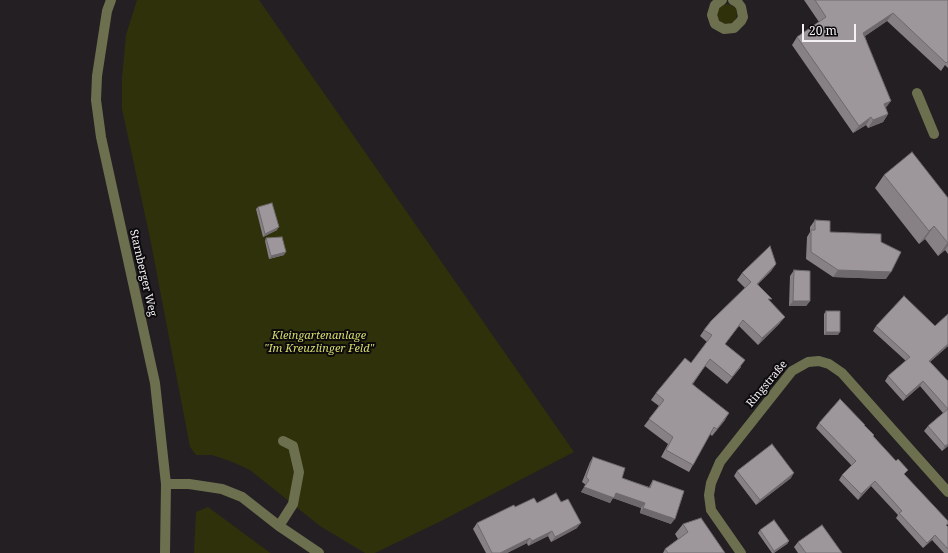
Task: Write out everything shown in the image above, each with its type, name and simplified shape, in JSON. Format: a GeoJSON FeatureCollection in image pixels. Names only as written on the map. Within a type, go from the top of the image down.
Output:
{"type":"FeatureCollection","features":[{"type":"Feature","properties":{"kind":"street","name":"Starnberger Weg"},"geometry":{"type":"LineString","coordinates":[[111,0],[107,11],[97,76],[96,100],[101,138],[155,383],[166,484],[166,553]]}},
{"type":"Feature","properties":{"kind":"street"},"geometry":{"type":"LineString","coordinates":[[719,0],[713,10],[713,20],[724,30],[730,30],[738,25],[743,17],[741,7],[733,0]]}},
{"type":"Feature","properties":{"kind":"street"},"geometry":{"type":"LineString","coordinates":[[917,93],[934,134]]}},
{"type":"Feature","properties":{"kind":"street","name":"Ringstraße"},"geometry":{"type":"LineString","coordinates":[[741,553],[711,510],[709,495],[711,483],[720,462],[792,370],[808,362],[819,361],[829,364],[842,373],[948,492]]}},
{"type":"Feature","properties":{"kind":"street"},"geometry":{"type":"LineString","coordinates":[[279,526],[293,504],[299,472],[294,446],[283,441]]}},
{"type":"Feature","properties":{"kind":"street"},"geometry":{"type":"LineString","coordinates":[[166,484],[189,484],[222,489],[242,497],[279,526],[319,553]]}},
{"type":"Feature","properties":{"kind":"green space","name":"Kleingartenanlage \"Im Kreuzlinger Feld\""},"geometry":{"type":"Polygon","coordinates":[[[137,0],[259,0],[574,452],[441,521],[375,553],[365,553],[320,526],[250,470],[212,455],[196,455],[190,447],[150,238],[122,109],[122,78],[126,35],[137,0]]]}},
{"type":"Feature","properties":{"kind":"green space"},"geometry":{"type":"Polygon","coordinates":[[[727,4],[734,7],[737,14],[734,21],[727,24],[720,21],[717,14],[720,7],[727,4]]]}},
{"type":"Feature","properties":{"kind":"green space"},"geometry":{"type":"Polygon","coordinates":[[[208,507],[271,553],[194,553],[196,512],[208,507]]]}},
{"type":"Feature","properties":{"kind":"building"},"geometry":{"type":"Polygon","coordinates":[[[815,0],[948,0],[948,61],[946,63],[893,13],[863,33],[891,101],[884,104],[888,114],[873,120],[871,117],[859,126],[797,37],[826,17],[815,0]]]}},
{"type":"Feature","properties":{"kind":"building"},"geometry":{"type":"Polygon","coordinates":[[[912,152],[948,198],[948,243],[934,226],[929,231],[884,175],[912,152]]]}},
{"type":"Feature","properties":{"kind":"building"},"geometry":{"type":"Polygon","coordinates":[[[272,203],[279,227],[265,234],[258,207],[272,203]]]}},
{"type":"Feature","properties":{"kind":"building"},"geometry":{"type":"Polygon","coordinates":[[[815,220],[830,221],[830,232],[881,234],[881,242],[901,252],[891,272],[838,270],[811,252],[811,230],[815,230],[815,220]]]}},
{"type":"Feature","properties":{"kind":"building"},"geometry":{"type":"Polygon","coordinates":[[[282,237],[286,252],[271,256],[266,238],[282,237]]]}},
{"type":"Feature","properties":{"kind":"building"},"geometry":{"type":"Polygon","coordinates":[[[770,246],[776,264],[757,284],[772,299],[768,299],[785,317],[762,338],[743,320],[725,344],[745,360],[732,377],[710,359],[692,384],[729,413],[717,429],[714,427],[693,465],[666,450],[673,437],[649,419],[664,400],[656,393],[685,358],[691,363],[712,335],[704,330],[711,321],[751,282],[742,273],[770,246]]]}},
{"type":"Feature","properties":{"kind":"building"},"geometry":{"type":"Polygon","coordinates":[[[794,270],[810,271],[810,301],[793,301],[794,270]]]}},
{"type":"Feature","properties":{"kind":"building"},"geometry":{"type":"Polygon","coordinates":[[[904,296],[935,326],[948,314],[948,344],[929,361],[948,381],[948,409],[923,381],[906,396],[888,376],[910,357],[876,326],[904,296]]]}},
{"type":"Feature","properties":{"kind":"building"},"geometry":{"type":"Polygon","coordinates":[[[826,311],[840,311],[840,332],[826,332],[826,311]]]}},
{"type":"Feature","properties":{"kind":"building"},"geometry":{"type":"Polygon","coordinates":[[[840,399],[896,461],[898,459],[908,470],[904,474],[948,521],[948,524],[946,525],[948,527],[948,549],[935,535],[927,543],[899,513],[902,511],[875,481],[861,494],[842,475],[856,461],[819,423],[840,399]]]}},
{"type":"Feature","properties":{"kind":"building"},"geometry":{"type":"Polygon","coordinates":[[[948,409],[948,444],[945,446],[928,426],[948,409]]]}},
{"type":"Feature","properties":{"kind":"building"},"geometry":{"type":"Polygon","coordinates":[[[772,444],[794,473],[760,500],[737,471],[772,444]]]}},
{"type":"Feature","properties":{"kind":"building"},"geometry":{"type":"Polygon","coordinates":[[[593,457],[625,468],[622,478],[650,488],[653,480],[684,491],[675,519],[643,508],[645,503],[616,493],[614,498],[584,487],[589,480],[586,477],[593,457]]]}},
{"type":"Feature","properties":{"kind":"building"},"geometry":{"type":"Polygon","coordinates":[[[556,493],[561,502],[568,499],[581,523],[555,537],[552,531],[532,541],[530,538],[500,553],[492,553],[477,523],[514,505],[515,507],[534,498],[537,503],[556,493]]]}},
{"type":"Feature","properties":{"kind":"building"},"geometry":{"type":"Polygon","coordinates":[[[701,518],[725,553],[668,553],[665,549],[688,532],[683,524],[701,518]]]}},
{"type":"Feature","properties":{"kind":"building"},"geometry":{"type":"Polygon","coordinates":[[[774,520],[789,541],[774,551],[760,530],[774,520]]]}},
{"type":"Feature","properties":{"kind":"building"},"geometry":{"type":"Polygon","coordinates":[[[822,525],[842,553],[806,553],[798,542],[822,525]]]}}]}
